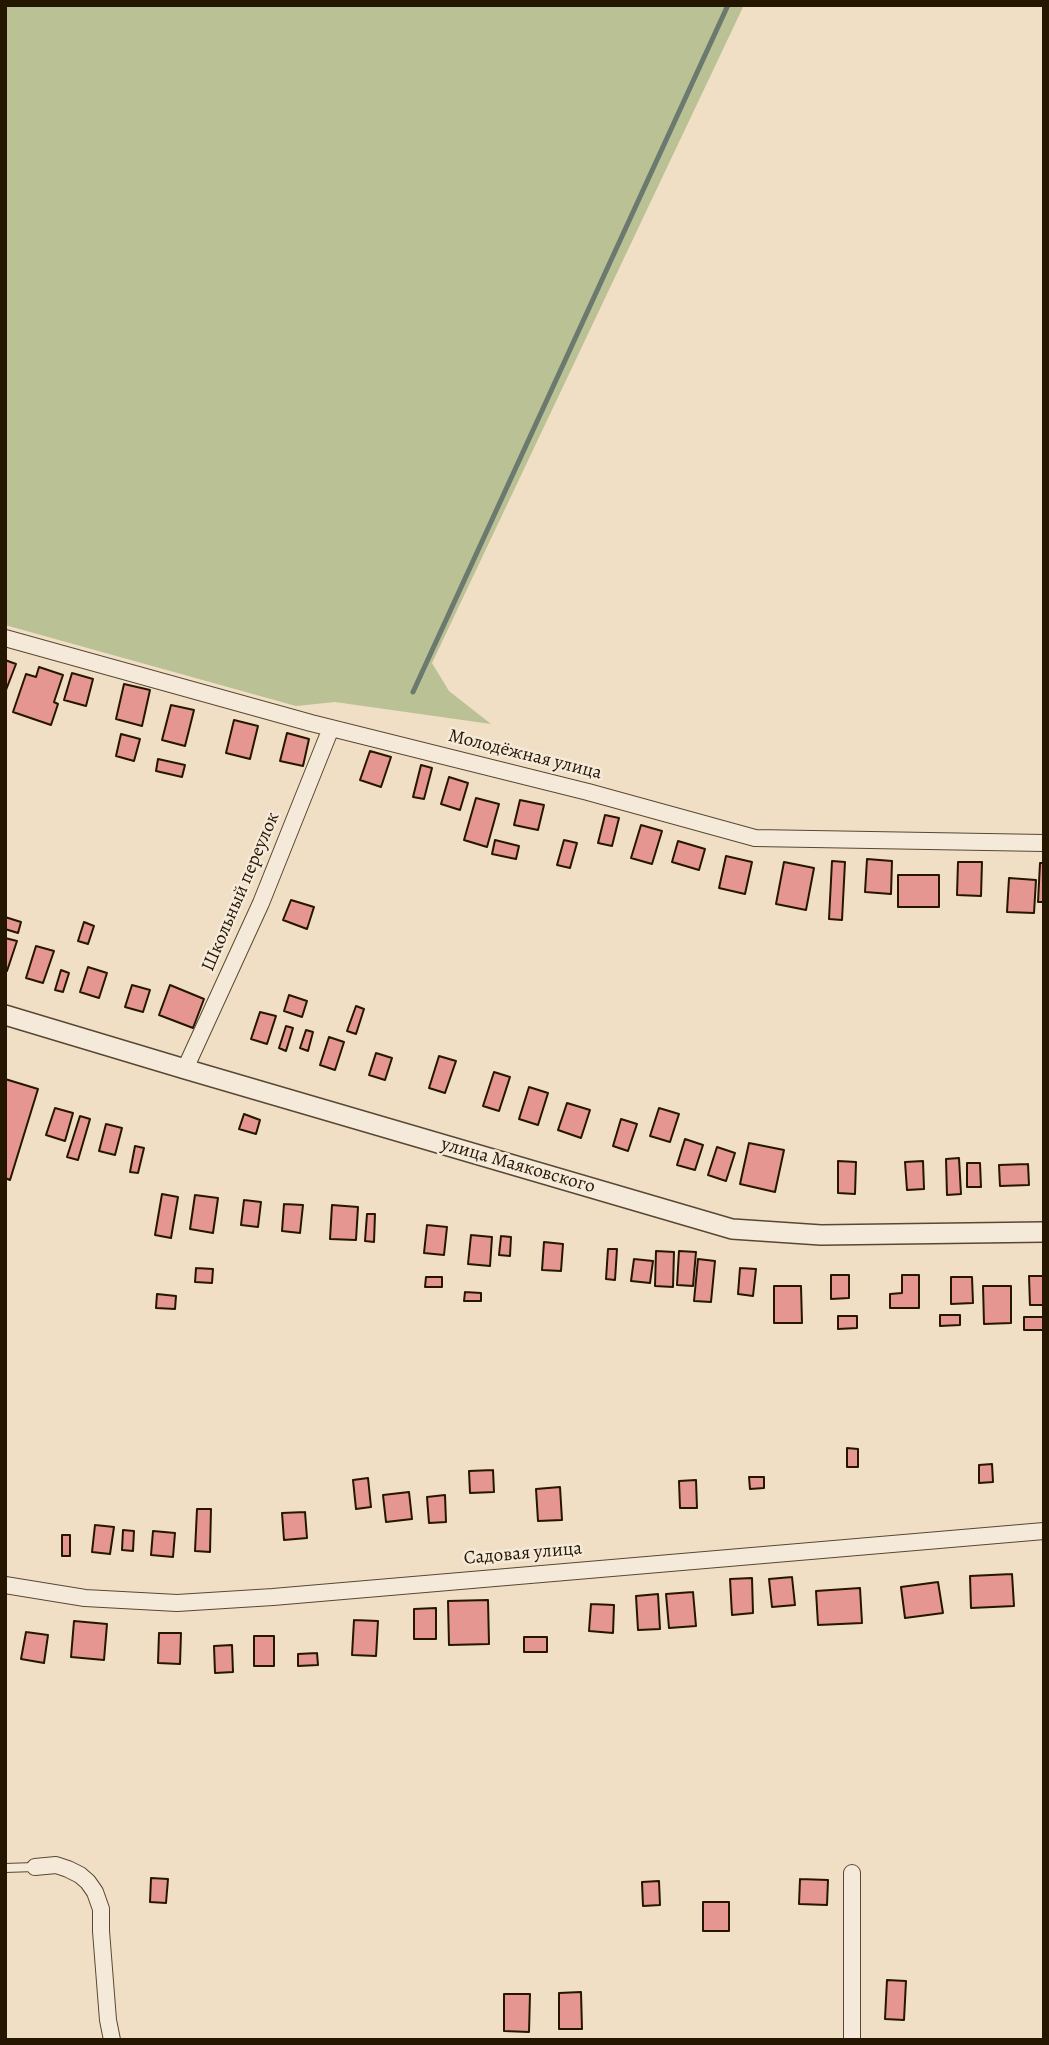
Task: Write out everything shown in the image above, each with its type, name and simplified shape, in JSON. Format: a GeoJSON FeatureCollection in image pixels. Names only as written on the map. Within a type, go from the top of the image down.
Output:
{"type":"FeatureCollection","features":[{"type":"Feature","properties":{"kind":"street","name":"Молодёжная улица"},"geometry":{"type":"LineString","coordinates":[[5,638],[331,728],[588,792],[755,838],[1044,843]]}},
{"type":"Feature","properties":{"kind":"street","name":"Школьный переулок"},"geometry":{"type":"LineString","coordinates":[[185,1069],[261,903],[331,728]]}},
{"type":"Feature","properties":{"kind":"street","name":"улица Маяковского"},"geometry":{"type":"LineString","coordinates":[[5,1015],[732,1229],[821,1235],[1044,1232]]}},
{"type":"Feature","properties":{"kind":"street","name":"Садовая улица"},"geometry":{"type":"LineString","coordinates":[[5,1585],[85,1598],[177,1603],[1044,1531]]}},
{"type":"Feature","properties":{"kind":"street"},"geometry":{"type":"LineString","coordinates":[[35,1867],[56,1865],[80,1875],[95,1892],[102,1909],[101,1931],[112,2040]]}},
{"type":"Feature","properties":{"kind":"street"},"geometry":{"type":"LineString","coordinates":[[852,1873],[852,2040]]}},
{"type":"Feature","properties":{"kind":"lane"},"geometry":{"type":"LineString","coordinates":[[5,1868],[35,1867]]}},
{"type":"Feature","properties":{"kind":"green space"},"geometry":{"type":"Polygon","coordinates":[[[5,5],[744,5],[432,663],[449,691],[491,724],[335,702],[296,706],[5,625],[5,5]]]}},
{"type":"Feature","properties":{"kind":"building"},"geometry":{"type":"Polygon","coordinates":[[[5,660],[16,664],[6,690],[5,690],[5,660]]]}},
{"type":"Feature","properties":{"kind":"building"},"geometry":{"type":"Polygon","coordinates":[[[39,667],[63,675],[54,702],[58,704],[51,725],[13,712],[26,674],[36,677],[39,667]]]}},
{"type":"Feature","properties":{"kind":"building"},"geometry":{"type":"Polygon","coordinates":[[[72,673],[93,679],[86,706],[64,700],[72,673]]]}},
{"type":"Feature","properties":{"kind":"building"},"geometry":{"type":"Polygon","coordinates":[[[124,684],[150,690],[142,726],[116,719],[124,684]]]}},
{"type":"Feature","properties":{"kind":"building"},"geometry":{"type":"Polygon","coordinates":[[[171,705],[194,710],[185,746],[162,740],[171,705]]]}},
{"type":"Feature","properties":{"kind":"building"},"geometry":{"type":"Polygon","coordinates":[[[234,720],[258,726],[250,759],[226,753],[234,720]]]}},
{"type":"Feature","properties":{"kind":"building"},"geometry":{"type":"Polygon","coordinates":[[[287,733],[309,739],[303,766],[280,761],[287,733]]]}},
{"type":"Feature","properties":{"kind":"building"},"geometry":{"type":"Polygon","coordinates":[[[121,734],[140,739],[134,761],[116,756],[121,734]]]}},
{"type":"Feature","properties":{"kind":"building"},"geometry":{"type":"Polygon","coordinates":[[[370,751],[391,757],[381,787],[360,780],[370,751]]]}},
{"type":"Feature","properties":{"kind":"building"},"geometry":{"type":"Polygon","coordinates":[[[158,759],[185,765],[182,777],[156,771],[158,759]]]}},
{"type":"Feature","properties":{"kind":"building"},"geometry":{"type":"Polygon","coordinates":[[[421,765],[432,768],[424,799],[413,797],[421,765]]]}},
{"type":"Feature","properties":{"kind":"building"},"geometry":{"type":"Polygon","coordinates":[[[449,777],[468,783],[460,810],[441,804],[449,777]]]}},
{"type":"Feature","properties":{"kind":"building"},"geometry":{"type":"Polygon","coordinates":[[[476,798],[499,804],[487,847],[464,840],[476,798]]]}},
{"type":"Feature","properties":{"kind":"building"},"geometry":{"type":"Polygon","coordinates":[[[520,800],[544,805],[538,830],[514,825],[520,800]]]}},
{"type":"Feature","properties":{"kind":"building"},"geometry":{"type":"Polygon","coordinates":[[[605,815],[619,818],[612,846],[598,843],[605,815]]]}},
{"type":"Feature","properties":{"kind":"building"},"geometry":{"type":"Polygon","coordinates":[[[641,825],[662,831],[652,864],[631,858],[641,825]]]}},
{"type":"Feature","properties":{"kind":"building"},"geometry":{"type":"Polygon","coordinates":[[[495,840],[519,846],[516,859],[492,854],[495,840]]]}},
{"type":"Feature","properties":{"kind":"building"},"geometry":{"type":"Polygon","coordinates":[[[564,840],[577,843],[570,868],[557,865],[564,840]]]}},
{"type":"Feature","properties":{"kind":"building"},"geometry":{"type":"Polygon","coordinates":[[[678,841],[705,849],[699,870],[672,862],[678,841]]]}},
{"type":"Feature","properties":{"kind":"building"},"geometry":{"type":"Polygon","coordinates":[[[726,856],[752,862],[745,894],[719,888],[726,856]]]}},
{"type":"Feature","properties":{"kind":"building"},"geometry":{"type":"Polygon","coordinates":[[[867,859],[892,861],[891,894],[865,892],[867,859]]]}},
{"type":"Feature","properties":{"kind":"building"},"geometry":{"type":"Polygon","coordinates":[[[832,861],[845,862],[842,920],[829,919],[832,861]]]}},
{"type":"Feature","properties":{"kind":"building"},"geometry":{"type":"Polygon","coordinates":[[[784,862],[814,868],[806,910],[776,904],[784,862]]]}},
{"type":"Feature","properties":{"kind":"building"},"geometry":{"type":"Polygon","coordinates":[[[958,862],[982,862],[981,896],[957,895],[958,862]]]}},
{"type":"Feature","properties":{"kind":"building"},"geometry":{"type":"Polygon","coordinates":[[[1040,863],[1044,863],[1044,902],[1038,902],[1040,863]]]}},
{"type":"Feature","properties":{"kind":"building"},"geometry":{"type":"Polygon","coordinates":[[[898,875],[939,875],[939,907],[898,907],[898,875]]]}},
{"type":"Feature","properties":{"kind":"building"},"geometry":{"type":"Polygon","coordinates":[[[1009,878],[1036,880],[1034,913],[1007,912],[1009,878]]]}},
{"type":"Feature","properties":{"kind":"building"},"geometry":{"type":"Polygon","coordinates":[[[291,900],[314,907],[307,929],[283,920],[291,900]]]}},
{"type":"Feature","properties":{"kind":"building"},"geometry":{"type":"Polygon","coordinates":[[[5,917],[21,922],[18,933],[5,929],[5,917]]]}},
{"type":"Feature","properties":{"kind":"building"},"geometry":{"type":"Polygon","coordinates":[[[84,922],[94,926],[88,944],[78,941],[84,922]]]}},
{"type":"Feature","properties":{"kind":"building"},"geometry":{"type":"Polygon","coordinates":[[[5,938],[17,941],[7,971],[5,970],[5,938]]]}},
{"type":"Feature","properties":{"kind":"building"},"geometry":{"type":"Polygon","coordinates":[[[36,946],[54,951],[43,983],[26,978],[36,946]]]}},
{"type":"Feature","properties":{"kind":"building"},"geometry":{"type":"Polygon","coordinates":[[[88,967],[107,973],[99,998],[80,992],[88,967]]]}},
{"type":"Feature","properties":{"kind":"building"},"geometry":{"type":"Polygon","coordinates":[[[61,970],[69,973],[63,992],[55,990],[61,970]]]}},
{"type":"Feature","properties":{"kind":"building"},"geometry":{"type":"Polygon","coordinates":[[[132,985],[150,990],[143,1012],[125,1007],[132,985]]]}},
{"type":"Feature","properties":{"kind":"building"},"geometry":{"type":"Polygon","coordinates":[[[170,985],[204,999],[193,1028],[159,1015],[170,985]]]}},
{"type":"Feature","properties":{"kind":"building"},"geometry":{"type":"Polygon","coordinates":[[[289,995],[307,1001],[302,1017],[284,1011],[289,995]]]}},
{"type":"Feature","properties":{"kind":"building"},"geometry":{"type":"Polygon","coordinates":[[[356,1006],[364,1009],[356,1034],[347,1031],[356,1006]]]}},
{"type":"Feature","properties":{"kind":"building"},"geometry":{"type":"Polygon","coordinates":[[[260,1012],[276,1016],[267,1044],[251,1039],[260,1012]]]}},
{"type":"Feature","properties":{"kind":"building"},"geometry":{"type":"Polygon","coordinates":[[[286,1026],[293,1028],[286,1051],[279,1048],[286,1026]]]}},
{"type":"Feature","properties":{"kind":"building"},"geometry":{"type":"Polygon","coordinates":[[[306,1030],[313,1032],[308,1051],[300,1048],[306,1030]]]}},
{"type":"Feature","properties":{"kind":"building"},"geometry":{"type":"Polygon","coordinates":[[[329,1037],[344,1042],[335,1070],[320,1065],[329,1037]]]}},
{"type":"Feature","properties":{"kind":"building"},"geometry":{"type":"Polygon","coordinates":[[[376,1053],[392,1058],[385,1080],[369,1075],[376,1053]]]}},
{"type":"Feature","properties":{"kind":"building"},"geometry":{"type":"Polygon","coordinates":[[[439,1056],[456,1061],[445,1093],[429,1088],[439,1056]]]}},
{"type":"Feature","properties":{"kind":"building"},"geometry":{"type":"Polygon","coordinates":[[[494,1072],[510,1077],[499,1111],[483,1106],[494,1072]]]}},
{"type":"Feature","properties":{"kind":"building"},"geometry":{"type":"Polygon","coordinates":[[[5,1079],[38,1089],[10,1180],[5,1178],[5,1079]]]}},
{"type":"Feature","properties":{"kind":"building"},"geometry":{"type":"Polygon","coordinates":[[[529,1087],[548,1093],[538,1125],[519,1119],[529,1087]]]}},
{"type":"Feature","properties":{"kind":"building"},"geometry":{"type":"Polygon","coordinates":[[[567,1103],[590,1110],[581,1138],[558,1130],[567,1103]]]}},
{"type":"Feature","properties":{"kind":"building"},"geometry":{"type":"Polygon","coordinates":[[[55,1108],[73,1113],[65,1141],[46,1135],[55,1108]]]}},
{"type":"Feature","properties":{"kind":"building"},"geometry":{"type":"Polygon","coordinates":[[[659,1108],[679,1114],[670,1142],[650,1136],[659,1108]]]}},
{"type":"Feature","properties":{"kind":"building"},"geometry":{"type":"Polygon","coordinates":[[[244,1114],[260,1120],[256,1134],[239,1129],[244,1114]]]}},
{"type":"Feature","properties":{"kind":"building"},"geometry":{"type":"Polygon","coordinates":[[[80,1116],[90,1119],[78,1160],[67,1157],[80,1116]]]}},
{"type":"Feature","properties":{"kind":"building"},"geometry":{"type":"Polygon","coordinates":[[[621,1119],[637,1124],[628,1151],[613,1146],[621,1119]]]}},
{"type":"Feature","properties":{"kind":"building"},"geometry":{"type":"Polygon","coordinates":[[[106,1124],[122,1128],[115,1155],[99,1151],[106,1124]]]}},
{"type":"Feature","properties":{"kind":"building"},"geometry":{"type":"Polygon","coordinates":[[[685,1139],[703,1145],[695,1170],[677,1165],[685,1139]]]}},
{"type":"Feature","properties":{"kind":"building"},"geometry":{"type":"Polygon","coordinates":[[[749,1143],[784,1150],[775,1192],[740,1184],[749,1143]]]}},
{"type":"Feature","properties":{"kind":"building"},"geometry":{"type":"Polygon","coordinates":[[[135,1146],[144,1148],[138,1173],[130,1172],[135,1146]]]}},
{"type":"Feature","properties":{"kind":"building"},"geometry":{"type":"Polygon","coordinates":[[[717,1147],[735,1153],[726,1181],[708,1175],[717,1147]]]}},
{"type":"Feature","properties":{"kind":"building"},"geometry":{"type":"Polygon","coordinates":[[[959,1158],[961,1194],[947,1195],[946,1159],[959,1158]]]}},
{"type":"Feature","properties":{"kind":"building"},"geometry":{"type":"Polygon","coordinates":[[[838,1161],[856,1162],[855,1194],[838,1193],[838,1161]]]}},
{"type":"Feature","properties":{"kind":"building"},"geometry":{"type":"Polygon","coordinates":[[[923,1161],[924,1189],[907,1190],[905,1162],[923,1161]]]}},
{"type":"Feature","properties":{"kind":"building"},"geometry":{"type":"Polygon","coordinates":[[[967,1163],[980,1163],[981,1187],[967,1187],[967,1163]]]}},
{"type":"Feature","properties":{"kind":"building"},"geometry":{"type":"Polygon","coordinates":[[[1028,1164],[1029,1185],[1000,1186],[999,1165],[1028,1164]]]}},
{"type":"Feature","properties":{"kind":"building"},"geometry":{"type":"Polygon","coordinates":[[[162,1194],[178,1197],[171,1238],[155,1235],[162,1194]]]}},
{"type":"Feature","properties":{"kind":"building"},"geometry":{"type":"Polygon","coordinates":[[[195,1195],[218,1198],[213,1233],[190,1229],[195,1195]]]}},
{"type":"Feature","properties":{"kind":"building"},"geometry":{"type":"Polygon","coordinates":[[[244,1200],[261,1202],[258,1227],[241,1225],[244,1200]]]}},
{"type":"Feature","properties":{"kind":"building"},"geometry":{"type":"Polygon","coordinates":[[[284,1204],[303,1205],[300,1233],[282,1231],[284,1204]]]}},
{"type":"Feature","properties":{"kind":"building"},"geometry":{"type":"Polygon","coordinates":[[[332,1205],[358,1207],[356,1240],[330,1239],[332,1205]]]}},
{"type":"Feature","properties":{"kind":"building"},"geometry":{"type":"Polygon","coordinates":[[[367,1214],[375,1214],[374,1242],[365,1241],[367,1214]]]}},
{"type":"Feature","properties":{"kind":"building"},"geometry":{"type":"Polygon","coordinates":[[[427,1225],[447,1227],[444,1255],[424,1253],[427,1225]]]}},
{"type":"Feature","properties":{"kind":"building"},"geometry":{"type":"Polygon","coordinates":[[[471,1235],[492,1237],[490,1266],[468,1264],[471,1235]]]}},
{"type":"Feature","properties":{"kind":"building"},"geometry":{"type":"Polygon","coordinates":[[[501,1236],[511,1237],[510,1256],[499,1255],[501,1236]]]}},
{"type":"Feature","properties":{"kind":"building"},"geometry":{"type":"Polygon","coordinates":[[[544,1242],[563,1244],[561,1271],[542,1270],[544,1242]]]}},
{"type":"Feature","properties":{"kind":"building"},"geometry":{"type":"Polygon","coordinates":[[[608,1249],[617,1249],[615,1280],[606,1279],[608,1249]]]}},
{"type":"Feature","properties":{"kind":"building"},"geometry":{"type":"Polygon","coordinates":[[[656,1251],[674,1252],[673,1287],[655,1286],[656,1251]]]}},
{"type":"Feature","properties":{"kind":"building"},"geometry":{"type":"Polygon","coordinates":[[[679,1251],[696,1252],[693,1286],[677,1285],[679,1251]]]}},
{"type":"Feature","properties":{"kind":"building"},"geometry":{"type":"Polygon","coordinates":[[[634,1259],[653,1261],[650,1283],[631,1281],[634,1259]]]}},
{"type":"Feature","properties":{"kind":"building"},"geometry":{"type":"Polygon","coordinates":[[[698,1259],[715,1261],[711,1302],[694,1301],[698,1259]]]}},
{"type":"Feature","properties":{"kind":"building"},"geometry":{"type":"Polygon","coordinates":[[[196,1268],[213,1269],[212,1283],[195,1282],[196,1268]]]}},
{"type":"Feature","properties":{"kind":"building"},"geometry":{"type":"Polygon","coordinates":[[[740,1268],[756,1269],[753,1296],[738,1294],[740,1268]]]}},
{"type":"Feature","properties":{"kind":"building"},"geometry":{"type":"Polygon","coordinates":[[[831,1275],[849,1275],[849,1298],[831,1299],[831,1275]]]}},
{"type":"Feature","properties":{"kind":"building"},"geometry":{"type":"Polygon","coordinates":[[[902,1275],[919,1275],[919,1308],[890,1308],[890,1294],[902,1293],[902,1275]]]}},
{"type":"Feature","properties":{"kind":"building"},"geometry":{"type":"Polygon","coordinates":[[[1029,1276],[1044,1276],[1044,1305],[1030,1305],[1029,1276]]]}},
{"type":"Feature","properties":{"kind":"building"},"geometry":{"type":"Polygon","coordinates":[[[426,1277],[442,1277],[442,1287],[425,1287],[426,1277]]]}},
{"type":"Feature","properties":{"kind":"building"},"geometry":{"type":"Polygon","coordinates":[[[951,1277],[972,1277],[973,1303],[951,1304],[951,1277]]]}},
{"type":"Feature","properties":{"kind":"building"},"geometry":{"type":"Polygon","coordinates":[[[774,1286],[801,1286],[802,1323],[774,1323],[774,1286]]]}},
{"type":"Feature","properties":{"kind":"building"},"geometry":{"type":"Polygon","coordinates":[[[983,1286],[1011,1286],[1011,1323],[984,1324],[983,1286]]]}},
{"type":"Feature","properties":{"kind":"building"},"geometry":{"type":"Polygon","coordinates":[[[465,1292],[481,1293],[481,1301],[464,1301],[465,1292]]]}},
{"type":"Feature","properties":{"kind":"building"},"geometry":{"type":"Polygon","coordinates":[[[157,1294],[176,1296],[175,1309],[156,1308],[157,1294]]]}},
{"type":"Feature","properties":{"kind":"building"},"geometry":{"type":"Polygon","coordinates":[[[940,1315],[960,1315],[960,1325],[940,1326],[940,1315]]]}},
{"type":"Feature","properties":{"kind":"building"},"geometry":{"type":"Polygon","coordinates":[[[838,1316],[857,1316],[857,1328],[838,1329],[838,1316]]]}},
{"type":"Feature","properties":{"kind":"building"},"geometry":{"type":"Polygon","coordinates":[[[1024,1317],[1044,1317],[1044,1330],[1024,1330],[1024,1317]]]}},
{"type":"Feature","properties":{"kind":"building"},"geometry":{"type":"Polygon","coordinates":[[[847,1448],[858,1449],[858,1467],[847,1467],[847,1448]]]}},
{"type":"Feature","properties":{"kind":"building"},"geometry":{"type":"Polygon","coordinates":[[[992,1464],[993,1482],[979,1483],[979,1465],[992,1464]]]}},
{"type":"Feature","properties":{"kind":"building"},"geometry":{"type":"Polygon","coordinates":[[[493,1470],[494,1492],[470,1493],[469,1471],[493,1470]]]}},
{"type":"Feature","properties":{"kind":"building"},"geometry":{"type":"Polygon","coordinates":[[[749,1477],[764,1477],[764,1488],[750,1489],[749,1477]]]}},
{"type":"Feature","properties":{"kind":"building"},"geometry":{"type":"Polygon","coordinates":[[[368,1478],[371,1507],[356,1509],[353,1480],[368,1478]]]}},
{"type":"Feature","properties":{"kind":"building"},"geometry":{"type":"Polygon","coordinates":[[[696,1480],[697,1508],[680,1508],[679,1481],[696,1480]]]}},
{"type":"Feature","properties":{"kind":"building"},"geometry":{"type":"Polygon","coordinates":[[[560,1487],[562,1520],[538,1521],[536,1489],[560,1487]]]}},
{"type":"Feature","properties":{"kind":"building"},"geometry":{"type":"Polygon","coordinates":[[[409,1492],[412,1519],[386,1522],[383,1495],[409,1492]]]}},
{"type":"Feature","properties":{"kind":"building"},"geometry":{"type":"Polygon","coordinates":[[[445,1495],[446,1522],[429,1523],[427,1497],[445,1495]]]}},
{"type":"Feature","properties":{"kind":"building"},"geometry":{"type":"Polygon","coordinates":[[[197,1509],[211,1509],[210,1552],[195,1551],[197,1509]]]}},
{"type":"Feature","properties":{"kind":"building"},"geometry":{"type":"Polygon","coordinates":[[[305,1512],[307,1538],[284,1540],[282,1513],[305,1512]]]}},
{"type":"Feature","properties":{"kind":"building"},"geometry":{"type":"Polygon","coordinates":[[[95,1525],[114,1527],[110,1554],[92,1552],[95,1525]]]}},
{"type":"Feature","properties":{"kind":"building"},"geometry":{"type":"Polygon","coordinates":[[[123,1530],[134,1531],[133,1551],[122,1550],[123,1530]]]}},
{"type":"Feature","properties":{"kind":"building"},"geometry":{"type":"Polygon","coordinates":[[[153,1531],[175,1533],[173,1557],[151,1555],[153,1531]]]}},
{"type":"Feature","properties":{"kind":"building"},"geometry":{"type":"Polygon","coordinates":[[[62,1535],[70,1535],[70,1556],[62,1556],[62,1535]]]}},
{"type":"Feature","properties":{"kind":"building"},"geometry":{"type":"Polygon","coordinates":[[[1012,1574],[1014,1606],[971,1608],[970,1576],[1012,1574]]]}},
{"type":"Feature","properties":{"kind":"building"},"geometry":{"type":"Polygon","coordinates":[[[792,1577],[795,1605],[772,1607],[769,1579],[792,1577]]]}},
{"type":"Feature","properties":{"kind":"building"},"geometry":{"type":"Polygon","coordinates":[[[752,1578],[753,1613],[732,1615],[730,1579],[752,1578]]]}},
{"type":"Feature","properties":{"kind":"building"},"geometry":{"type":"Polygon","coordinates":[[[938,1582],[943,1613],[905,1618],[901,1587],[938,1582]]]}},
{"type":"Feature","properties":{"kind":"building"},"geometry":{"type":"Polygon","coordinates":[[[860,1588],[862,1623],[818,1625],[816,1591],[860,1588]]]}},
{"type":"Feature","properties":{"kind":"building"},"geometry":{"type":"Polygon","coordinates":[[[693,1592],[696,1626],[669,1628],[666,1594],[693,1592]]]}},
{"type":"Feature","properties":{"kind":"building"},"geometry":{"type":"Polygon","coordinates":[[[658,1594],[660,1629],[638,1630],[636,1596],[658,1594]]]}},
{"type":"Feature","properties":{"kind":"building"},"geometry":{"type":"Polygon","coordinates":[[[488,1600],[489,1644],[449,1645],[448,1601],[488,1600]]]}},
{"type":"Feature","properties":{"kind":"building"},"geometry":{"type":"Polygon","coordinates":[[[591,1604],[614,1605],[613,1633],[589,1631],[591,1604]]]}},
{"type":"Feature","properties":{"kind":"building"},"geometry":{"type":"Polygon","coordinates":[[[436,1608],[436,1639],[414,1639],[414,1609],[436,1608]]]}},
{"type":"Feature","properties":{"kind":"building"},"geometry":{"type":"Polygon","coordinates":[[[354,1620],[378,1621],[376,1656],[352,1655],[354,1620]]]}},
{"type":"Feature","properties":{"kind":"building"},"geometry":{"type":"Polygon","coordinates":[[[74,1621],[107,1624],[104,1660],[71,1657],[74,1621]]]}},
{"type":"Feature","properties":{"kind":"building"},"geometry":{"type":"Polygon","coordinates":[[[26,1632],[48,1635],[44,1663],[21,1659],[26,1632]]]}},
{"type":"Feature","properties":{"kind":"building"},"geometry":{"type":"Polygon","coordinates":[[[159,1633],[181,1633],[180,1664],[158,1663],[159,1633]]]}},
{"type":"Feature","properties":{"kind":"building"},"geometry":{"type":"Polygon","coordinates":[[[254,1636],[274,1636],[274,1666],[254,1666],[254,1636]]]}},
{"type":"Feature","properties":{"kind":"building"},"geometry":{"type":"Polygon","coordinates":[[[524,1637],[547,1637],[547,1652],[524,1652],[524,1637]]]}},
{"type":"Feature","properties":{"kind":"building"},"geometry":{"type":"Polygon","coordinates":[[[232,1645],[233,1672],[215,1673],[214,1646],[232,1645]]]}},
{"type":"Feature","properties":{"kind":"building"},"geometry":{"type":"Polygon","coordinates":[[[317,1653],[318,1665],[298,1666],[298,1654],[317,1653]]]}},
{"type":"Feature","properties":{"kind":"building"},"geometry":{"type":"Polygon","coordinates":[[[151,1878],[168,1879],[166,1903],[150,1902],[151,1878]]]}},
{"type":"Feature","properties":{"kind":"building"},"geometry":{"type":"Polygon","coordinates":[[[800,1879],[828,1880],[827,1905],[799,1904],[800,1879]]]}},
{"type":"Feature","properties":{"kind":"building"},"geometry":{"type":"Polygon","coordinates":[[[659,1881],[660,1905],[643,1906],[642,1882],[659,1881]]]}},
{"type":"Feature","properties":{"kind":"building"},"geometry":{"type":"Polygon","coordinates":[[[703,1902],[729,1902],[729,1931],[703,1931],[703,1902]]]}},
{"type":"Feature","properties":{"kind":"building"},"geometry":{"type":"Polygon","coordinates":[[[887,1980],[906,1981],[904,2020],[885,2019],[887,1980]]]}},
{"type":"Feature","properties":{"kind":"building"},"geometry":{"type":"Polygon","coordinates":[[[581,1992],[582,2029],[559,2029],[559,1993],[581,1992]]]}},
{"type":"Feature","properties":{"kind":"building"},"geometry":{"type":"Polygon","coordinates":[[[504,1994],[530,1994],[529,2032],[504,2031],[504,1994]]]}},
{"type":"Feature","properties":{"kind":"waterway"},"geometry":{"type":"LineString","coordinates":[[413,692],[728,5]]}}]}
